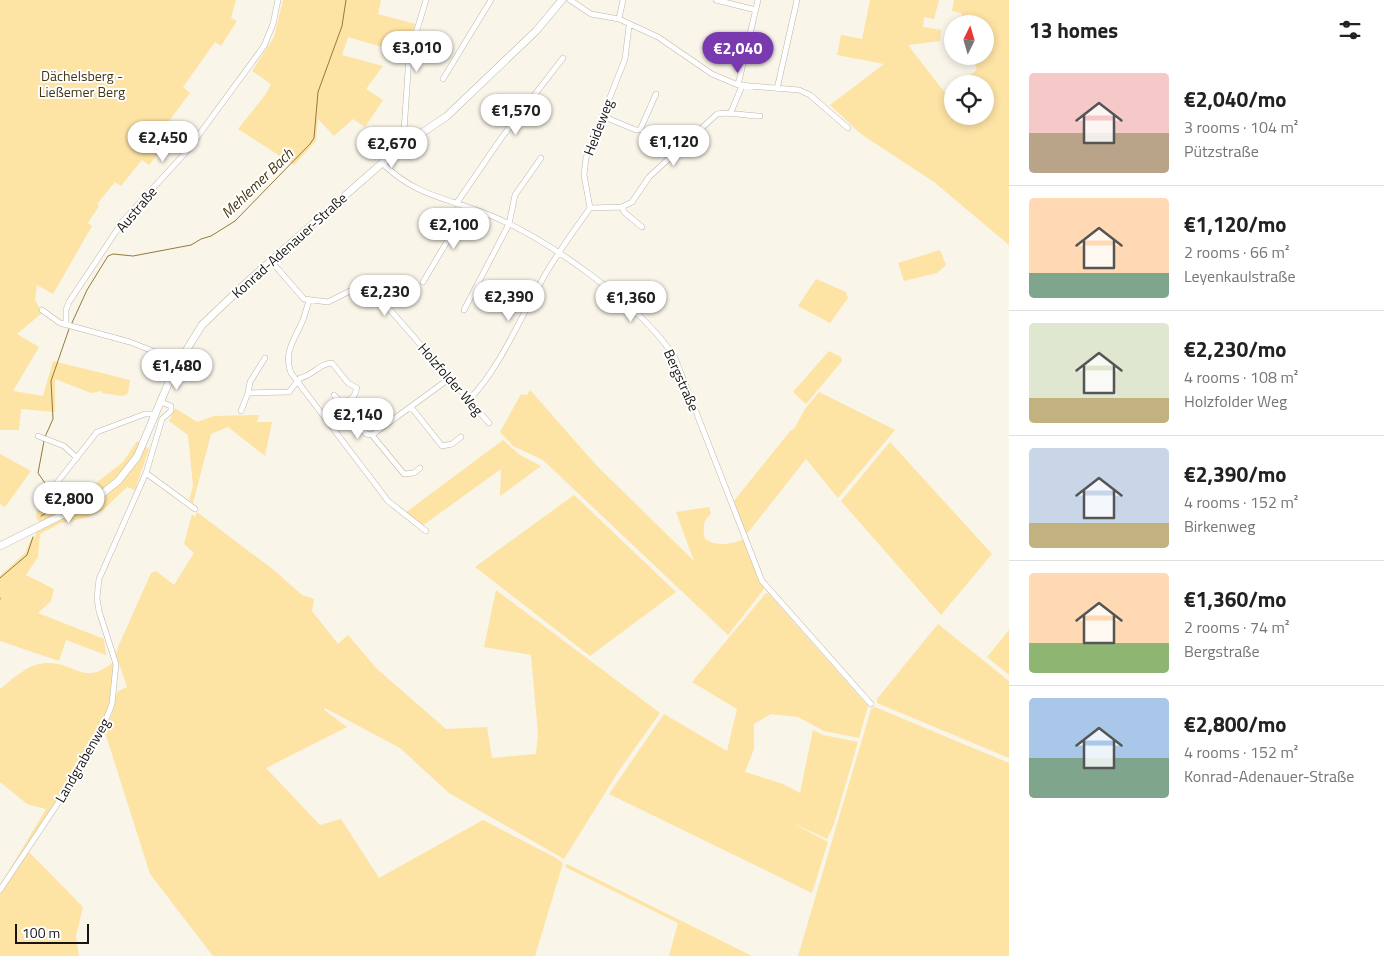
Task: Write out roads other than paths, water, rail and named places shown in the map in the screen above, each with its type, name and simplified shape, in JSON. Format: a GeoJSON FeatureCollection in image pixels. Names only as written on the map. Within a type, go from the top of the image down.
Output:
{"type":"FeatureCollection","features":[{"type":"Feature","properties":{"kind":"main road","name":"Konrad-Adenauer-Straße"},"geometry":{"type":"LineString","coordinates":[[0,546],[98,497],[118,481],[137,457],[157,414],[178,361],[202,325],[234,294],[382,163],[447,116],[536,31],[562,0]]}},
{"type":"Feature","properties":{"kind":"street","name":"Austraße"},"geometry":{"type":"LineString","coordinates":[[67,323],[66,310],[70,302],[123,221],[187,152],[264,46],[273,24],[278,0]]}},
{"type":"Feature","properties":{"kind":"street"},"geometry":{"type":"LineString","coordinates":[[403,146],[407,69],[426,0]]}},
{"type":"Feature","properties":{"kind":"street"},"geometry":{"type":"LineString","coordinates":[[443,79],[491,0]]}},
{"type":"Feature","properties":{"kind":"street"},"geometry":{"type":"LineString","coordinates":[[570,0],[591,14],[619,20],[629,26],[658,37],[712,74],[740,85],[799,90],[810,95],[848,128]]}},
{"type":"Feature","properties":{"kind":"street"},"geometry":{"type":"LineString","coordinates":[[619,20],[623,0]]}},
{"type":"Feature","properties":{"kind":"street"},"geometry":{"type":"LineString","coordinates":[[716,0],[756,10]]}},
{"type":"Feature","properties":{"kind":"street"},"geometry":{"type":"LineString","coordinates":[[731,112],[740,85],[758,0]]}},
{"type":"Feature","properties":{"kind":"street"},"geometry":{"type":"LineString","coordinates":[[777,89],[797,0]]}},
{"type":"Feature","properties":{"kind":"street","name":"Heideweg"},"geometry":{"type":"LineString","coordinates":[[590,208],[584,175],[586,158],[625,59],[629,26]]}},
{"type":"Feature","properties":{"kind":"street"},"geometry":{"type":"LineString","coordinates":[[456,204],[502,137],[563,58]]}},
{"type":"Feature","properties":{"kind":"street"},"geometry":{"type":"LineString","coordinates":[[602,116],[640,130],[656,94]]}},
{"type":"Feature","properties":{"kind":"street"},"geometry":{"type":"LineString","coordinates":[[468,400],[482,386],[502,357],[559,252],[590,208],[622,207],[635,199],[649,177],[711,117],[722,112],[731,112],[734,115],[760,116]]}},
{"type":"Feature","properties":{"kind":"street"},"geometry":{"type":"LineString","coordinates":[[464,310],[510,224],[515,195],[541,158]]}},
{"type":"Feature","properties":{"kind":"street","name":"Bergstraße"},"geometry":{"type":"LineString","coordinates":[[382,163],[403,182],[420,192],[510,224],[559,252],[635,313],[667,346],[690,393],[762,581],[871,704]]}},
{"type":"Feature","properties":{"kind":"street"},"geometry":{"type":"LineString","coordinates":[[622,207],[624,212],[642,227]]}},
{"type":"Feature","properties":{"kind":"street"},"geometry":{"type":"LineString","coordinates":[[423,282],[467,208]]}},
{"type":"Feature","properties":{"kind":"street"},"geometry":{"type":"LineString","coordinates":[[271,261],[296,292],[309,301],[304,319],[289,348],[288,366],[296,382],[388,501],[426,531]]}},
{"type":"Feature","properties":{"kind":"street","name":"Holzfolder Weg"},"geometry":{"type":"LineString","coordinates":[[309,301],[328,302],[350,291],[363,291],[378,296],[489,423]]}},
{"type":"Feature","properties":{"kind":"street"},"geometry":{"type":"LineString","coordinates":[[42,310],[60,323],[67,323],[75,327],[130,342],[178,361]]}},
{"type":"Feature","properties":{"kind":"street"},"geometry":{"type":"LineString","coordinates":[[241,411],[250,382],[264,358]]}},
{"type":"Feature","properties":{"kind":"street"},"geometry":{"type":"LineString","coordinates":[[248,393],[289,392],[293,389],[296,382],[307,377],[325,364],[332,363],[348,383],[356,388],[354,396],[343,405]]}},
{"type":"Feature","properties":{"kind":"street"},"geometry":{"type":"LineString","coordinates":[[372,435],[450,378]]}},
{"type":"Feature","properties":{"kind":"street"},"geometry":{"type":"LineString","coordinates":[[334,395],[366,434],[372,435],[404,474],[414,472],[420,468]]}},
{"type":"Feature","properties":{"kind":"street","name":"Landgrabenweg"},"geometry":{"type":"LineString","coordinates":[[0,890],[64,794],[102,730],[112,704],[116,664],[99,612],[98,588],[102,569],[146,473],[162,419],[171,411],[171,406],[161,402]]}},
{"type":"Feature","properties":{"kind":"street"},"geometry":{"type":"LineString","coordinates":[[411,408],[442,446],[452,444],[461,437]]}},
{"type":"Feature","properties":{"kind":"street"},"geometry":{"type":"LineString","coordinates":[[44,498],[97,432],[144,414],[157,414]]}},
{"type":"Feature","properties":{"kind":"street"},"geometry":{"type":"LineString","coordinates":[[43,436],[64,446],[77,458]]}},
{"type":"Feature","properties":{"kind":"street"},"geometry":{"type":"LineString","coordinates":[[146,473],[195,509]]}},
{"type":"Feature","properties":{"kind":"waterway","name":"Mehlemer Bach"},"geometry":{"type":"LineString","coordinates":[[71,325],[87,290],[108,256],[113,254],[133,256],[191,245],[211,236],[235,221],[310,144],[314,138],[318,92],[342,26],[346,0]]}},
{"type":"Feature","properties":{"kind":"waterway","name":"Mehlemer Bach"},"geometry":{"type":"LineString","coordinates":[[45,437],[53,419],[51,381],[69,329]]}},
{"type":"Feature","properties":{"kind":"waterway","name":"Mehlemer Bach"},"geometry":{"type":"LineString","coordinates":[[44,441],[38,473],[47,486]]}},
{"type":"Feature","properties":{"kind":"waterway","name":"Mehlemer Bach"},"geometry":{"type":"LineString","coordinates":[[41,516],[59,506],[60,496],[56,493]]}},
{"type":"Feature","properties":{"kind":"waterway","name":"Mehlemer Bach"},"geometry":{"type":"LineString","coordinates":[[0,578],[27,555],[33,537]]}},
{"type":"Feature","properties":{"kind":"park label","name":"Dächelsberg - Ließemer Berg"},"geometry":{"type":"Point","coordinates":[82,84]}}]}
